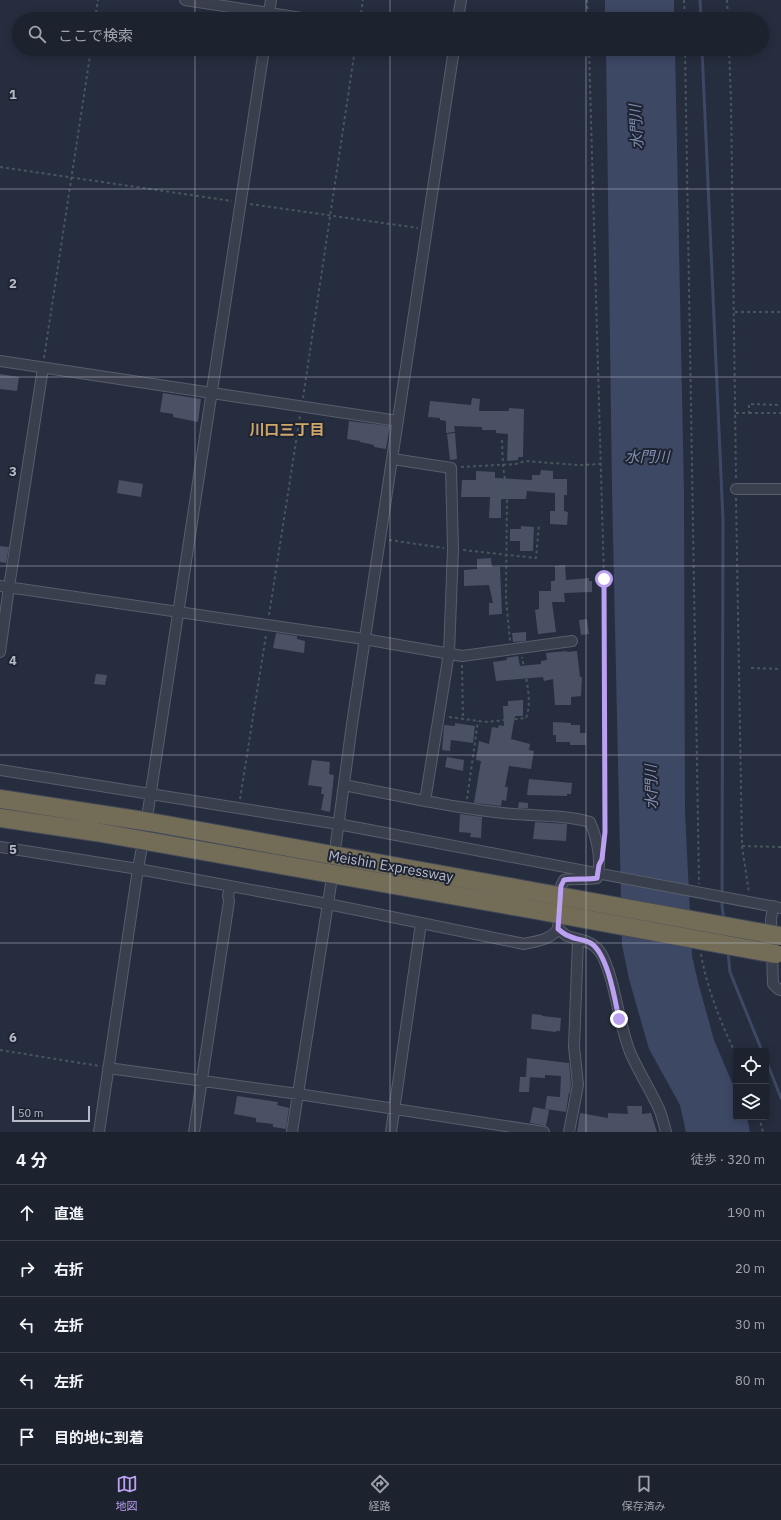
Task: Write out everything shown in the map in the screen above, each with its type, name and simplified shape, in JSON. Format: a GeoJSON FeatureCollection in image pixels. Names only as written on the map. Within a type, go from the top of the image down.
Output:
{"type":"FeatureCollection","features":[{"type":"Feature","properties":{"kind":"highway","name":"Meishin Expressway"},"geometry":{"type":"LineString","coordinates":[[0,799],[150,822],[780,937]]}},
{"type":"Feature","properties":{"kind":"highway","name":"Meishin Expressway"},"geometry":{"type":"LineString","coordinates":[[0,818],[96,832],[525,908],[778,955]]}},
{"type":"Feature","properties":{"kind":"street"},"geometry":{"type":"LineString","coordinates":[[186,0],[248,12]]}},
{"type":"Feature","properties":{"kind":"street"},"geometry":{"type":"LineString","coordinates":[[270,12],[271,0]]}},
{"type":"Feature","properties":{"kind":"street"},"geometry":{"type":"LineString","coordinates":[[459,12],[461,0]]}},
{"type":"Feature","properties":{"kind":"street"},"geometry":{"type":"LineString","coordinates":[[148,811],[263,56]]}},
{"type":"Feature","properties":{"kind":"street"},"geometry":{"type":"LineString","coordinates":[[336,843],[364,639],[453,56]]}},
{"type":"Feature","properties":{"kind":"street"},"geometry":{"type":"LineString","coordinates":[[0,361],[398,422]]}},
{"type":"Feature","properties":{"kind":"street"},"geometry":{"type":"LineString","coordinates":[[0,652],[4,586],[42,368]]}},
{"type":"Feature","properties":{"kind":"street"},"geometry":{"type":"LineString","coordinates":[[392,459],[451,468],[453,549],[449,653],[425,801]]}},
{"type":"Feature","properties":{"kind":"street"},"geometry":{"type":"LineString","coordinates":[[736,489],[781,489]]}},
{"type":"Feature","properties":{"kind":"street"},"geometry":{"type":"LineString","coordinates":[[4,586],[364,639],[462,656],[572,641]]}},
{"type":"Feature","properties":{"kind":"street"},"geometry":{"type":"LineString","coordinates":[[0,770],[338,824],[777,907],[771,920],[773,984],[781,990]]}},
{"type":"Feature","properties":{"kind":"street"},"geometry":{"type":"LineString","coordinates":[[0,847],[138,869],[328,904],[524,944],[542,941],[554,935],[558,929],[561,886],[564,880],[576,878],[588,880],[597,878],[599,865],[595,834],[590,822],[551,815],[514,814],[466,808],[344,785]]}},
{"type":"Feature","properties":{"kind":"street"},"geometry":{"type":"LineString","coordinates":[[98,1132],[141,852]]}},
{"type":"Feature","properties":{"kind":"street"},"geometry":{"type":"LineString","coordinates":[[292,1132],[331,884]]}},
{"type":"Feature","properties":{"kind":"street"},"geometry":{"type":"LineString","coordinates":[[194,1132],[230,886]]}},
{"type":"Feature","properties":{"kind":"street"},"geometry":{"type":"LineString","coordinates":[[391,1132],[421,923]]}},
{"type":"Feature","properties":{"kind":"street"},"geometry":{"type":"LineString","coordinates":[[558,929],[567,936],[585,940],[593,944],[602,955],[611,981],[619,1019],[630,1052],[659,1110],[666,1132]]}},
{"type":"Feature","properties":{"kind":"street"},"geometry":{"type":"LineString","coordinates":[[569,1132],[578,1085],[574,1047],[578,939]]}},
{"type":"Feature","properties":{"kind":"street"},"geometry":{"type":"LineString","coordinates":[[108,1068],[298,1094],[544,1132]]}},
{"type":"Feature","properties":{"kind":"path"},"geometry":{"type":"LineString","coordinates":[[96,12],[98,0]]}},
{"type":"Feature","properties":{"kind":"path"},"geometry":{"type":"LineString","coordinates":[[361,12],[363,0]]}},
{"type":"Feature","properties":{"kind":"path"},"geometry":{"type":"LineString","coordinates":[[587,0],[588,12]]}},
{"type":"Feature","properties":{"kind":"path"},"geometry":{"type":"LineString","coordinates":[[684,0],[685,12]]}},
{"type":"Feature","properties":{"kind":"path"},"geometry":{"type":"LineString","coordinates":[[727,0],[728,12]]}},
{"type":"Feature","properties":{"kind":"path"},"geometry":{"type":"LineString","coordinates":[[42,368],[90,56]]}},
{"type":"Feature","properties":{"kind":"path"},"geometry":{"type":"LineString","coordinates":[[239,808],[354,56]]}},
{"type":"Feature","properties":{"kind":"path"},"geometry":{"type":"LineString","coordinates":[[589,56],[604,579],[604,839]]}},
{"type":"Feature","properties":{"kind":"path"},"geometry":{"type":"LineString","coordinates":[[685,56],[699,892]]}},
{"type":"Feature","properties":{"kind":"path"},"geometry":{"type":"LineString","coordinates":[[729,56],[735,312],[736,489],[742,846],[751,901]]}},
{"type":"Feature","properties":{"kind":"path"},"geometry":{"type":"LineString","coordinates":[[0,166],[241,203],[427,229]]}},
{"type":"Feature","properties":{"kind":"path"},"geometry":{"type":"LineString","coordinates":[[735,312],[781,312]]}},
{"type":"Feature","properties":{"kind":"path"},"geometry":{"type":"LineString","coordinates":[[750,413],[750,404],[781,405]]}},
{"type":"Feature","properties":{"kind":"path"},"geometry":{"type":"LineString","coordinates":[[736,413],[781,413]]}},
{"type":"Feature","properties":{"kind":"path"},"geometry":{"type":"LineString","coordinates":[[439,716],[486,722],[526,718],[529,710],[528,696],[516,649],[506,598],[507,505],[502,440]]}},
{"type":"Feature","properties":{"kind":"path"},"geometry":{"type":"LineString","coordinates":[[451,468],[503,466],[525,461],[578,465],[601,464]]}},
{"type":"Feature","properties":{"kind":"path"},"geometry":{"type":"LineString","coordinates":[[380,537],[390,540],[453,549],[506,556],[536,558],[538,524]]}},
{"type":"Feature","properties":{"kind":"path"},"geometry":{"type":"LineString","coordinates":[[462,656],[463,719]]}},
{"type":"Feature","properties":{"kind":"path"},"geometry":{"type":"LineString","coordinates":[[752,668],[781,669]]}},
{"type":"Feature","properties":{"kind":"path"},"geometry":{"type":"LineString","coordinates":[[466,808],[478,721]]}},
{"type":"Feature","properties":{"kind":"path"},"geometry":{"type":"LineString","coordinates":[[742,846],[781,847]]}},
{"type":"Feature","properties":{"kind":"path"},"geometry":{"type":"LineString","coordinates":[[701,948],[707,982],[723,1027],[733,1049]]}},
{"type":"Feature","properties":{"kind":"path"},"geometry":{"type":"LineString","coordinates":[[0,1050],[108,1068]]}},
{"type":"Feature","properties":{"kind":"path"},"geometry":{"type":"LineString","coordinates":[[760,1120],[763,1132]]}},
{"type":"Feature","properties":{"kind":"water"},"geometry":{"type":"Polygon","coordinates":[[[605,0],[674,0],[674,12],[605,12],[605,0]]]}},
{"type":"Feature","properties":{"kind":"water","name":"水門川"},"geometry":{"type":"Polygon","coordinates":[[[606,56],[675,56],[684,493],[685,811],[692,956],[714,1040],[733,1085],[733,1120],[748,1120],[750,1132],[686,1132],[680,1105],[649,1049],[629,979],[622,945],[612,490],[606,56]]]}},
{"type":"Feature","properties":{"kind":"building"},"geometry":{"type":"Polygon","coordinates":[[[0,374],[19,377],[17,391],[0,389],[0,374]]]}},
{"type":"Feature","properties":{"kind":"building"},"geometry":{"type":"Polygon","coordinates":[[[163,393],[201,399],[198,422],[173,417],[173,414],[160,412],[163,393]]]}},
{"type":"Feature","properties":{"kind":"building"},"geometry":{"type":"Polygon","coordinates":[[[472,398],[480,399],[479,411],[509,411],[509,408],[524,409],[523,457],[518,457],[518,460],[507,461],[508,434],[496,433],[496,430],[482,430],[482,427],[454,426],[455,432],[446,433],[446,421],[440,420],[440,418],[428,417],[430,401],[471,405],[472,398]]]}},
{"type":"Feature","properties":{"kind":"building"},"geometry":{"type":"Polygon","coordinates":[[[349,421],[390,426],[386,449],[374,447],[374,445],[360,441],[347,439],[349,421]]]}},
{"type":"Feature","properties":{"kind":"building"},"geometry":{"type":"Polygon","coordinates":[[[455,433],[457,459],[450,460],[447,434],[455,433]]]}},
{"type":"Feature","properties":{"kind":"building"},"geometry":{"type":"Polygon","coordinates":[[[541,470],[553,471],[553,479],[567,479],[567,495],[564,495],[564,511],[568,512],[567,525],[550,524],[550,511],[555,511],[555,493],[527,491],[526,499],[501,499],[501,518],[489,518],[490,497],[461,497],[462,480],[476,480],[476,471],[495,472],[495,478],[532,480],[532,475],[540,475],[541,470]]]}},
{"type":"Feature","properties":{"kind":"building"},"geometry":{"type":"Polygon","coordinates":[[[119,480],[143,484],[141,497],[117,493],[119,480]]]}},
{"type":"Feature","properties":{"kind":"building"},"geometry":{"type":"Polygon","coordinates":[[[521,526],[534,527],[533,551],[520,551],[520,541],[510,541],[510,529],[521,529],[521,526]]]}},
{"type":"Feature","properties":{"kind":"building"},"geometry":{"type":"Polygon","coordinates":[[[0,546],[9,547],[6,563],[0,562],[0,546]]]}},
{"type":"Feature","properties":{"kind":"building"},"geometry":{"type":"Polygon","coordinates":[[[491,558],[492,567],[500,567],[502,614],[489,615],[489,603],[493,603],[489,585],[464,586],[464,570],[477,569],[477,559],[491,558]]]}},
{"type":"Feature","properties":{"kind":"building"},"geometry":{"type":"Polygon","coordinates":[[[565,565],[566,580],[589,578],[589,581],[592,581],[592,592],[564,593],[565,602],[552,602],[556,632],[538,634],[535,610],[539,609],[539,591],[551,591],[551,581],[555,581],[555,566],[565,565]]]}},
{"type":"Feature","properties":{"kind":"building"},"geometry":{"type":"Polygon","coordinates":[[[587,619],[589,634],[581,635],[579,620],[587,619]]]}},
{"type":"Feature","properties":{"kind":"building"},"geometry":{"type":"Polygon","coordinates":[[[526,632],[526,641],[513,642],[512,633],[526,632]]]}},
{"type":"Feature","properties":{"kind":"building"},"geometry":{"type":"Polygon","coordinates":[[[276,633],[297,636],[297,639],[305,641],[304,653],[273,648],[276,633]]]}},
{"type":"Feature","properties":{"kind":"building"},"geometry":{"type":"Polygon","coordinates":[[[577,651],[580,677],[582,677],[581,696],[571,697],[571,705],[555,705],[553,679],[544,681],[543,677],[496,681],[493,662],[507,660],[506,658],[518,656],[520,666],[541,664],[541,661],[547,660],[546,653],[577,651]]]}},
{"type":"Feature","properties":{"kind":"building"},"geometry":{"type":"Polygon","coordinates":[[[96,674],[107,675],[105,685],[94,684],[96,674]]]}},
{"type":"Feature","properties":{"kind":"building"},"geometry":{"type":"Polygon","coordinates":[[[523,700],[523,716],[515,716],[511,739],[530,744],[529,750],[534,751],[531,769],[509,766],[505,787],[508,787],[506,801],[502,800],[501,806],[474,803],[481,761],[476,760],[479,741],[489,744],[492,727],[498,728],[499,725],[504,726],[503,706],[508,706],[508,701],[523,700]]]}},
{"type":"Feature","properties":{"kind":"building"},"geometry":{"type":"Polygon","coordinates":[[[553,722],[580,725],[580,733],[586,733],[586,745],[570,745],[570,742],[556,742],[556,735],[553,735],[553,722]]]}},
{"type":"Feature","properties":{"kind":"building"},"geometry":{"type":"Polygon","coordinates":[[[455,723],[475,726],[473,743],[451,740],[450,751],[442,750],[444,725],[455,726],[455,723]]]}},
{"type":"Feature","properties":{"kind":"building"},"geometry":{"type":"Polygon","coordinates":[[[447,757],[464,760],[463,771],[445,767],[447,757]]]}},
{"type":"Feature","properties":{"kind":"building"},"geometry":{"type":"Polygon","coordinates":[[[312,760],[330,762],[329,774],[334,775],[330,812],[321,810],[324,794],[321,794],[322,787],[308,785],[312,760]]]}},
{"type":"Feature","properties":{"kind":"building"},"geometry":{"type":"Polygon","coordinates":[[[529,779],[572,783],[571,794],[567,794],[567,796],[527,795],[529,779]]]}},
{"type":"Feature","properties":{"kind":"building"},"geometry":{"type":"Polygon","coordinates":[[[519,802],[528,803],[528,808],[518,808],[519,802]]]}},
{"type":"Feature","properties":{"kind":"building"},"geometry":{"type":"Polygon","coordinates":[[[460,814],[482,817],[481,838],[470,837],[471,833],[459,832],[460,814]]]}},
{"type":"Feature","properties":{"kind":"building"},"geometry":{"type":"Polygon","coordinates":[[[535,822],[567,824],[566,841],[533,839],[535,822]]]}},
{"type":"Feature","properties":{"kind":"building"},"geometry":{"type":"Polygon","coordinates":[[[532,1014],[561,1018],[560,1031],[556,1032],[531,1029],[532,1014]]]}},
{"type":"Feature","properties":{"kind":"building"},"geometry":{"type":"Polygon","coordinates":[[[527,1058],[569,1063],[571,1085],[566,1112],[545,1109],[547,1096],[560,1097],[561,1076],[545,1075],[545,1078],[526,1077],[527,1058]]]}},
{"type":"Feature","properties":{"kind":"building"},"geometry":{"type":"Polygon","coordinates":[[[520,1077],[530,1077],[529,1092],[519,1092],[520,1077]]]}},
{"type":"Feature","properties":{"kind":"building"},"geometry":{"type":"Polygon","coordinates":[[[237,1096],[278,1102],[277,1105],[289,1108],[286,1129],[273,1127],[273,1124],[256,1122],[256,1118],[234,1114],[237,1096]]]}},
{"type":"Feature","properties":{"kind":"building"},"geometry":{"type":"Polygon","coordinates":[[[627,1106],[642,1106],[642,1114],[651,1113],[657,1132],[577,1132],[580,1113],[608,1118],[608,1113],[628,1114],[627,1106]]]}},
{"type":"Feature","properties":{"kind":"building"},"geometry":{"type":"Polygon","coordinates":[[[533,1107],[549,1110],[546,1126],[530,1123],[533,1107]]]}},
{"type":"Feature","properties":{"kind":"waterway"},"geometry":{"type":"LineString","coordinates":[[700,0],[701,12]]}},
{"type":"Feature","properties":{"kind":"waterway"},"geometry":{"type":"LineString","coordinates":[[702,56],[723,520],[722,906],[724,921]]}},
{"type":"Feature","properties":{"kind":"waterway"},"geometry":{"type":"LineString","coordinates":[[728,952],[730,972],[761,1048]]}},
{"type":"Feature","properties":{"kind":"waterway"},"geometry":{"type":"LineString","coordinates":[[769,1068],[781,1098]]}},
{"type":"Feature","properties":{"kind":"district","name":"川口三丁目"},"geometry":{"type":"Point","coordinates":[287,429]}},
{"type":"Feature","properties":{"kind":"route"},"geometry":{"type":"LineString","coordinates":[[604,579],[605,832],[602,859],[599,865],[597,878],[588,880],[576,878],[564,880],[561,886],[558,929],[567,936],[585,940],[593,944],[602,955],[611,981],[619,1019]]}}]}
